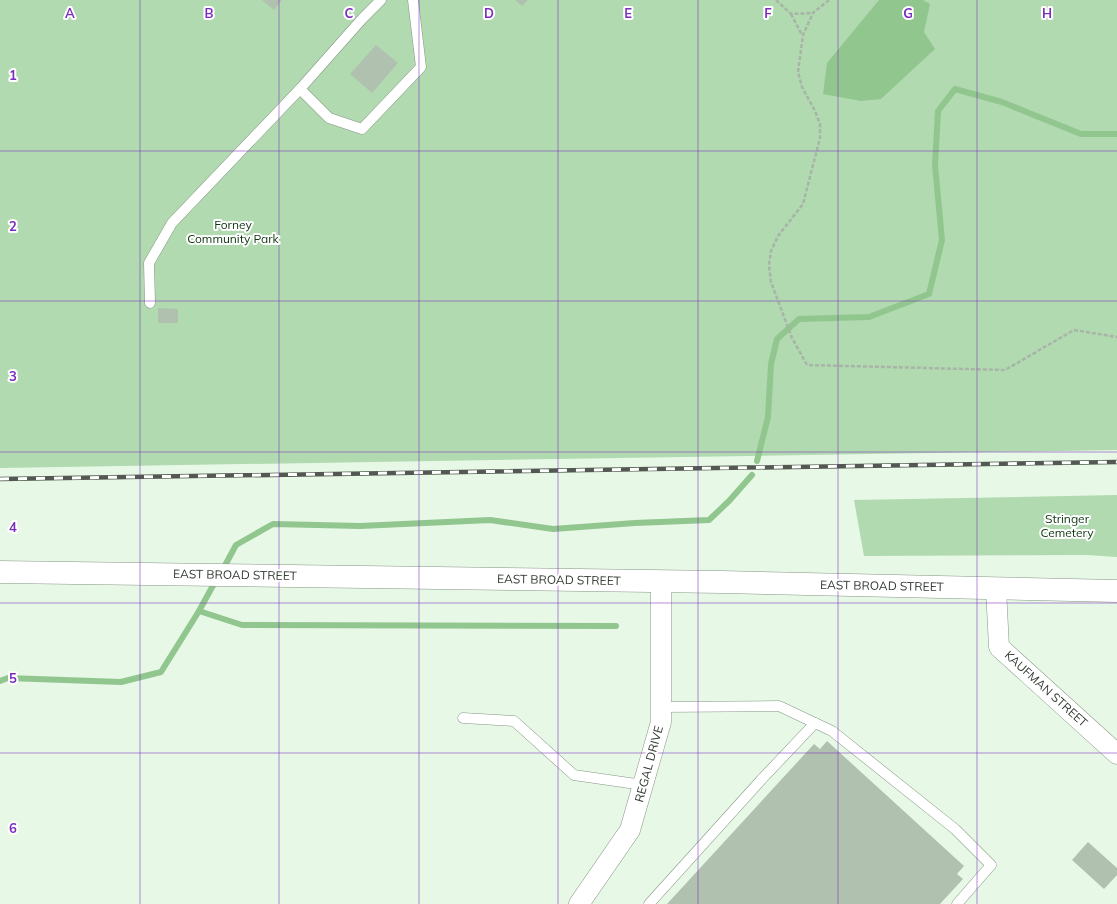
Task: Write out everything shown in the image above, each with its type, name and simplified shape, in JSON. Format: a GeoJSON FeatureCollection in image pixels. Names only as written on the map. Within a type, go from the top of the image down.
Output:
{"type":"FeatureCollection","features":[{"type":"Feature","properties":{"kind":"main road","name":"EAST BROAD STREET"},"geometry":{"type":"LineString","coordinates":[[0,572],[730,583],[1117,591]]}},
{"type":"Feature","properties":{"kind":"street","name":"REGAL DRIVE"},"geometry":{"type":"LineString","coordinates":[[580,904],[630,830],[661,722],[661,582]]}},
{"type":"Feature","properties":{"kind":"street","name":"KAUFMAN STREET"},"geometry":{"type":"LineString","coordinates":[[996,589],[999,647],[1117,754]]}},
{"type":"Feature","properties":{"kind":"lane"},"geometry":{"type":"LineString","coordinates":[[150,303],[149,263],[172,223],[300,89],[362,19],[381,0]]}},
{"type":"Feature","properties":{"kind":"lane"},"geometry":{"type":"LineString","coordinates":[[300,89],[329,118],[362,129],[421,67],[413,0]]}},
{"type":"Feature","properties":{"kind":"lane"},"geometry":{"type":"LineString","coordinates":[[660,707],[779,706],[832,731],[955,829],[991,865],[957,904]]}},
{"type":"Feature","properties":{"kind":"lane"},"geometry":{"type":"LineString","coordinates":[[463,718],[514,721],[574,775],[643,786]]}},
{"type":"Feature","properties":{"kind":"lane"},"geometry":{"type":"LineString","coordinates":[[649,904],[761,780],[815,723]]}},
{"type":"Feature","properties":{"kind":"path"},"geometry":{"type":"LineString","coordinates":[[776,0],[791,14],[802,35]]}},
{"type":"Feature","properties":{"kind":"path"},"geometry":{"type":"LineString","coordinates":[[829,0],[813,13],[802,35],[798,72],[802,87],[820,124],[820,138],[803,204],[778,236],[771,251],[769,265],[771,282],[792,338],[807,365],[1005,370],[1074,330],[1117,337]]}},
{"type":"Feature","properties":{"kind":"path"},"geometry":{"type":"LineString","coordinates":[[791,14],[813,13]]}},
{"type":"Feature","properties":{"kind":"green space","name":"Forney Community Park"},"geometry":{"type":"Polygon","coordinates":[[[0,0],[1117,0],[1117,450],[0,468],[0,0]]]}},
{"type":"Feature","properties":{"kind":"green space","name":"Stringer Cemetery"},"geometry":{"type":"Polygon","coordinates":[[[1117,495],[1117,557],[1087,555],[864,556],[854,500],[1117,495]]]}},
{"type":"Feature","properties":{"kind":"shaded area"},"geometry":{"type":"Polygon","coordinates":[[[879,0],[923,0],[930,4],[924,32],[935,49],[881,99],[861,101],[823,94],[827,63],[879,0]]]}},
{"type":"Feature","properties":{"kind":"building"},"geometry":{"type":"Polygon","coordinates":[[[262,0],[282,0],[274,10],[262,0]]]}},
{"type":"Feature","properties":{"kind":"building"},"geometry":{"type":"Polygon","coordinates":[[[515,0],[528,0],[522,6],[515,0]]]}},
{"type":"Feature","properties":{"kind":"building"},"geometry":{"type":"Polygon","coordinates":[[[376,45],[398,63],[372,93],[350,74],[376,45]]]}},
{"type":"Feature","properties":{"kind":"building"},"geometry":{"type":"Polygon","coordinates":[[[158,308],[178,309],[178,323],[158,323],[158,308]]]}},
{"type":"Feature","properties":{"kind":"building"},"geometry":{"type":"Polygon","coordinates":[[[827,741],[964,866],[957,874],[963,879],[940,904],[667,904],[814,744],[820,749],[827,741]]]}},
{"type":"Feature","properties":{"kind":"building"},"geometry":{"type":"Polygon","coordinates":[[[1088,842],[1117,868],[1117,875],[1104,889],[1072,860],[1088,842]]]}},
{"type":"Feature","properties":{"kind":"waterway"},"geometry":{"type":"LineString","coordinates":[[757,461],[768,417],[771,364],[777,339],[799,319],[869,317],[929,294],[942,240],[935,165],[938,111],[955,89],[1002,102],[1081,134],[1117,134]]}},
{"type":"Feature","properties":{"kind":"waterway"},"geometry":{"type":"LineString","coordinates":[[222,571],[236,545],[273,524],[360,526],[490,520],[553,529],[635,523],[709,520],[729,501],[752,475]]}},
{"type":"Feature","properties":{"kind":"waterway"},"geometry":{"type":"LineString","coordinates":[[0,681],[8,678],[121,682],[161,672],[199,611],[216,580]]}},
{"type":"Feature","properties":{"kind":"waterway"},"geometry":{"type":"LineString","coordinates":[[199,611],[242,625],[616,626]]}},
{"type":"Feature","properties":{"kind":"railway"},"geometry":{"type":"LineString","coordinates":[[0,479],[1117,462]]}}]}
